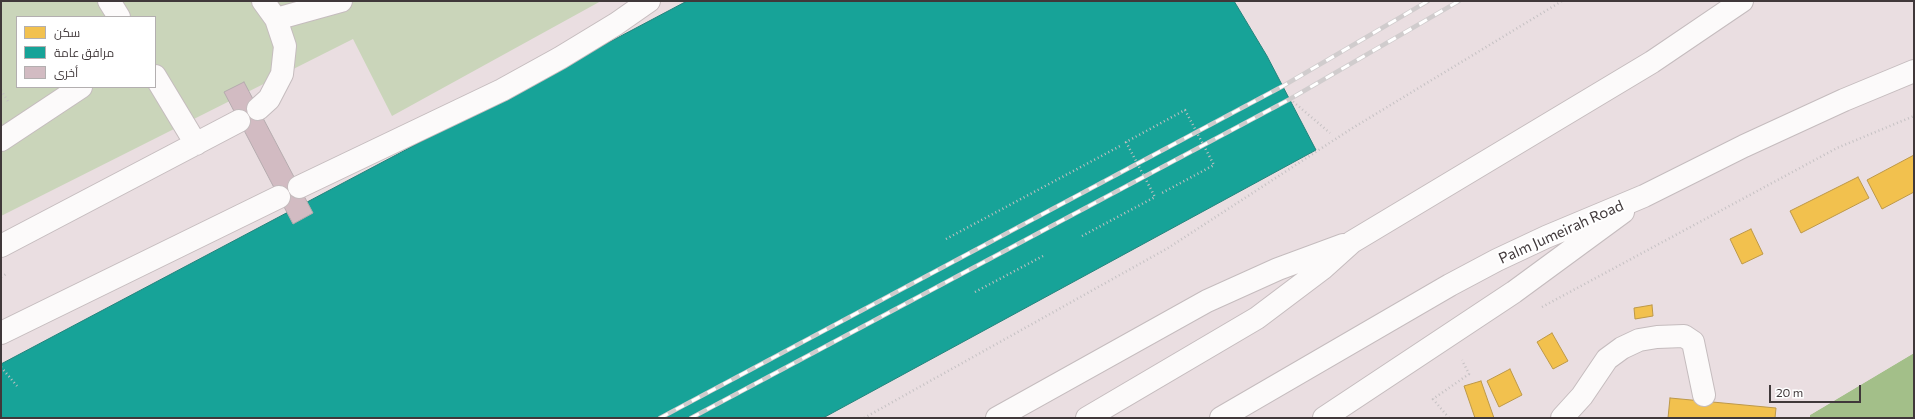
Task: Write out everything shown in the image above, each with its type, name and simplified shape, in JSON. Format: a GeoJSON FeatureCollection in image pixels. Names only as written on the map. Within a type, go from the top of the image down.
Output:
{"type":"FeatureCollection","features":[{"type":"Feature","properties":{"kind":"main road"},"geometry":{"type":"LineString","coordinates":[[109,1],[118,16]]}},
{"type":"Feature","properties":{"kind":"main road"},"geometry":{"type":"LineString","coordinates":[[258,109],[269,100],[282,74],[284,46],[276,20],[263,1]]}},
{"type":"Feature","properties":{"kind":"main road"},"geometry":{"type":"LineString","coordinates":[[276,20],[341,1]]}},
{"type":"Feature","properties":{"kind":"main road"},"geometry":{"type":"LineString","coordinates":[[299,187],[502,90],[560,58],[616,24],[649,1]]}},
{"type":"Feature","properties":{"kind":"main road"},"geometry":{"type":"LineString","coordinates":[[1087,418],[1257,318],[1306,282],[1352,242],[1652,62],[1742,1]]}},
{"type":"Feature","properties":{"kind":"main road","name":"Palm Jumeirah Road"},"geometry":{"type":"LineString","coordinates":[[1221,418],[1450,285],[1546,237],[1644,196],[1744,146],[1844,100],[1914,71]]}},
{"type":"Feature","properties":{"kind":"main road"},"geometry":{"type":"LineString","coordinates":[[156,78],[196,144]]}},
{"type":"Feature","properties":{"kind":"main road"},"geometry":{"type":"LineString","coordinates":[[1,140],[79,88]]}},
{"type":"Feature","properties":{"kind":"main road"},"geometry":{"type":"LineString","coordinates":[[1,246],[239,121]]}},
{"type":"Feature","properties":{"kind":"main road"},"geometry":{"type":"LineString","coordinates":[[1324,418],[1558,261],[1644,196]]}},
{"type":"Feature","properties":{"kind":"main road"},"geometry":{"type":"LineString","coordinates":[[1,333],[279,197]]}},
{"type":"Feature","properties":{"kind":"main road"},"geometry":{"type":"LineString","coordinates":[[997,418],[1207,301],[1278,269],[1352,242]]}},
{"type":"Feature","properties":{"kind":"main road"},"geometry":{"type":"LineString","coordinates":[[1562,418],[1582,396],[1608,359],[1622,348],[1639,340],[1657,337],[1684,336],[1693,342],[1704,395]]}},
{"type":"Feature","properties":{"kind":"path"},"geometry":{"type":"LineString","coordinates":[[864,418],[1168,248],[1351,129],[1562,1]]}},
{"type":"Feature","properties":{"kind":"path"},"geometry":{"type":"LineString","coordinates":[[1290,99],[1330,133]]}},
{"type":"Feature","properties":{"kind":"path"},"geometry":{"type":"LineString","coordinates":[[1082,236],[1155,197],[1126,142],[1185,110],[1214,165],[1160,194]]}},
{"type":"Feature","properties":{"kind":"path"},"geometry":{"type":"LineString","coordinates":[[1542,308],[1837,148],[1914,116]]}},
{"type":"Feature","properties":{"kind":"path"},"geometry":{"type":"LineString","coordinates":[[946,239],[1122,144]]}},
{"type":"Feature","properties":{"kind":"path"},"geometry":{"type":"LineString","coordinates":[[975,292],[1044,256]]}},
{"type":"Feature","properties":{"kind":"path"},"geometry":{"type":"LineString","coordinates":[[1449,418],[1433,399],[1470,374],[1459,354]]}},
{"type":"Feature","properties":{"kind":"path"},"geometry":{"type":"LineString","coordinates":[[1,367],[17,386]]}},
{"type":"Feature","properties":{"kind":"shaded area"},"geometry":{"type":"Polygon","coordinates":[[[1,1],[601,1],[392,116],[353,39],[1,216],[1,1]]]}},
{"type":"Feature","properties":{"kind":"shaded area"},"geometry":{"type":"Polygon","coordinates":[[[1914,353],[1914,418],[1810,418],[1810,415],[1914,353]]]}},
{"type":"Feature","properties":{"kind":"pier"},"geometry":{"type":"Polygon","coordinates":[[[1914,351],[1914,353],[1810,415],[1811,413],[1914,351]]]}},
{"type":"Feature","properties":{"kind":"building: سكن"},"geometry":{"type":"Polygon","coordinates":[[[1914,155],[1914,192],[1882,209],[1867,180],[1914,155]]]}},
{"type":"Feature","properties":{"kind":"building: سكن"},"geometry":{"type":"Polygon","coordinates":[[[1858,177],[1869,198],[1801,233],[1790,211],[1858,177]]]}},
{"type":"Feature","properties":{"kind":"building: سكن"},"geometry":{"type":"Polygon","coordinates":[[[1751,229],[1763,254],[1742,264],[1730,239],[1751,229]]]}},
{"type":"Feature","properties":{"kind":"building: سكن"},"geometry":{"type":"Polygon","coordinates":[[[1652,305],[1653,316],[1635,319],[1634,308],[1652,305]]]}},
{"type":"Feature","properties":{"kind":"building: سكن"},"geometry":{"type":"Polygon","coordinates":[[[1552,333],[1568,361],[1553,369],[1537,342],[1552,333]]]}},
{"type":"Feature","properties":{"kind":"building: سكن"},"geometry":{"type":"Polygon","coordinates":[[[1510,369],[1522,395],[1499,407],[1487,381],[1510,369]]]}},
{"type":"Feature","properties":{"kind":"building: سكن"},"geometry":{"type":"Polygon","coordinates":[[[1481,381],[1494,418],[1475,418],[1464,386],[1481,381]]]}},
{"type":"Feature","properties":{"kind":"building: سكن"},"geometry":{"type":"Polygon","coordinates":[[[1670,398],[1776,408],[1775,418],[1668,418],[1670,398]]]}},
{"type":"Feature","properties":{"kind":"building: مرافق عامة"},"geometry":{"type":"Polygon","coordinates":[[[687,1],[1234,1],[1267,56],[1316,150],[823,418],[1,418],[1,364],[687,1]]]}},
{"type":"Feature","properties":{"kind":"building: أخرى"},"geometry":{"type":"Polygon","coordinates":[[[244,82],[313,213],[293,224],[224,92],[244,82]]]}},
{"type":"Feature","properties":{"kind":"railway"},"geometry":{"type":"LineString","coordinates":[[660,418],[1283,86],[1428,1]]}},
{"type":"Feature","properties":{"kind":"railway"},"geometry":{"type":"LineString","coordinates":[[691,418],[1290,99],[1459,1]]}}]}
